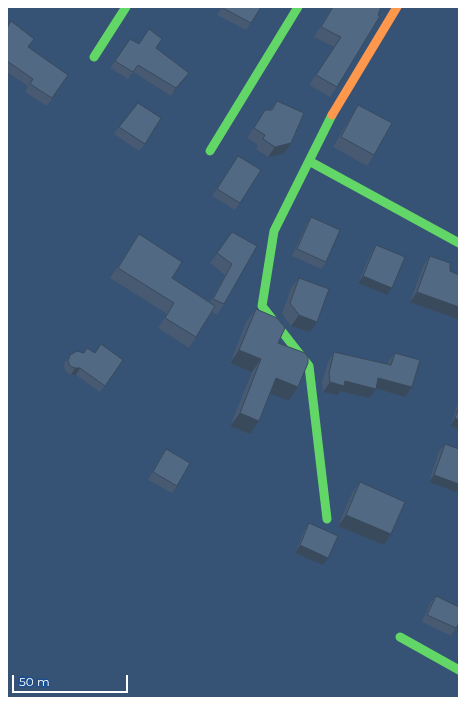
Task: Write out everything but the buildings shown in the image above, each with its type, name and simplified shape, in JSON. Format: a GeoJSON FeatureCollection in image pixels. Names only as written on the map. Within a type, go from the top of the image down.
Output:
{"type":"FeatureCollection","features":[{"type":"Feature","properties":{"kind":"street"},"geometry":{"type":"LineString","coordinates":[[94,57],[126,7]]}},
{"type":"Feature","properties":{"kind":"street"},"geometry":{"type":"LineString","coordinates":[[210,151],[298,7]]}},
{"type":"Feature","properties":{"kind":"street"},"geometry":{"type":"LineString","coordinates":[[327,519],[309,366],[262,306],[274,231],[330,118],[397,7]]}},
{"type":"Feature","properties":{"kind":"street"},"geometry":{"type":"LineString","coordinates":[[309,161],[459,244]]}},
{"type":"Feature","properties":{"kind":"street"},"geometry":{"type":"LineString","coordinates":[[400,637],[459,670]]}},
{"type":"Feature","properties":{"kind":"traffic: fast"},"geometry":{"type":"LineString","coordinates":[[94,57],[126,7]]}},
{"type":"Feature","properties":{"kind":"traffic: fast"},"geometry":{"type":"LineString","coordinates":[[210,151],[298,7]]}},
{"type":"Feature","properties":{"kind":"traffic: fast"},"geometry":{"type":"LineString","coordinates":[[327,519],[309,366],[262,306],[274,231],[332,115]]}},
{"type":"Feature","properties":{"kind":"traffic: fast"},"geometry":{"type":"LineString","coordinates":[[309,161],[459,243]]}},
{"type":"Feature","properties":{"kind":"traffic: fast"},"geometry":{"type":"LineString","coordinates":[[400,637],[459,670]]}},
{"type":"Feature","properties":{"kind":"traffic: slow"},"geometry":{"type":"LineString","coordinates":[[332,115],[397,7]]}}]}
